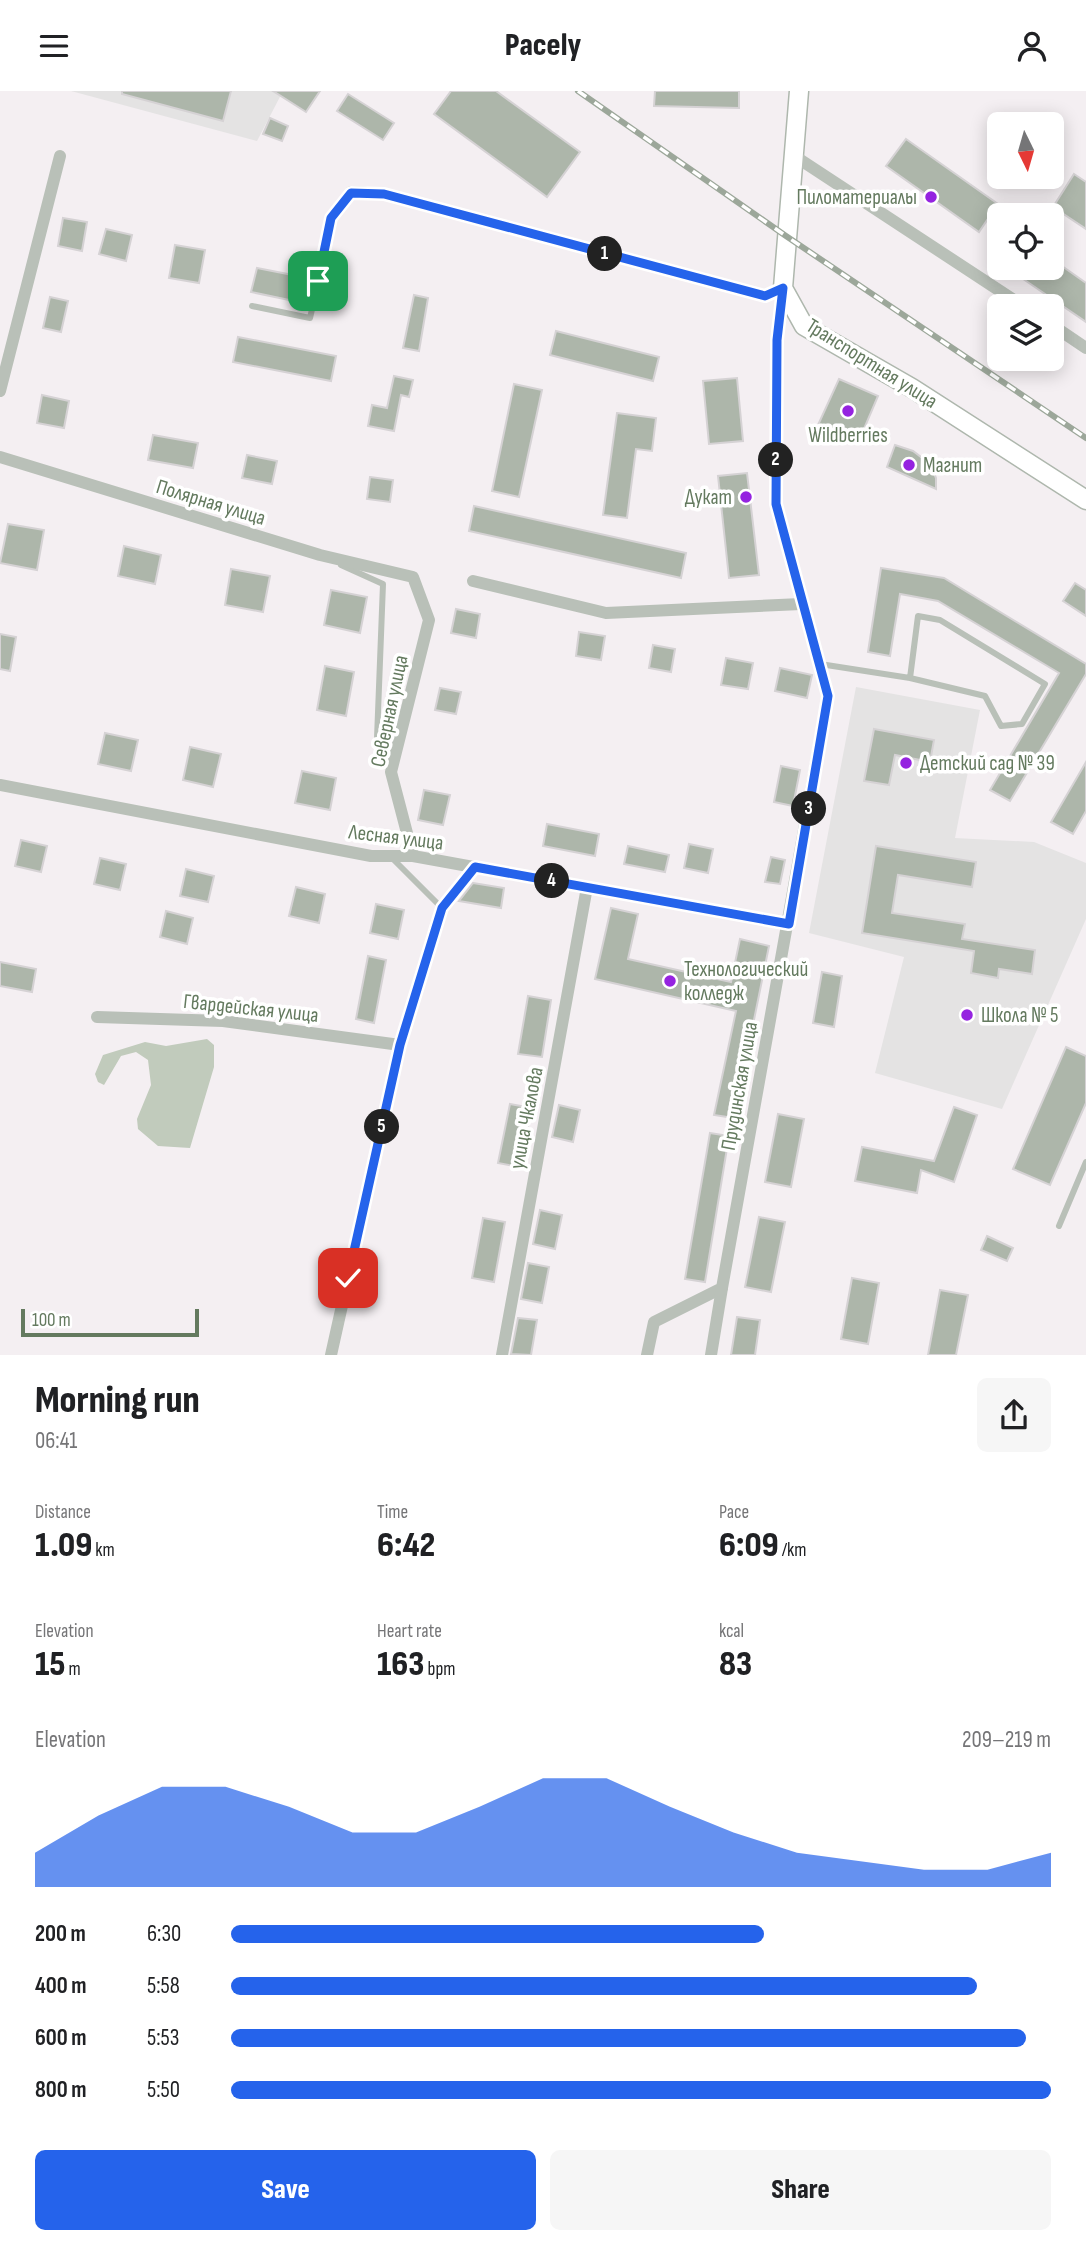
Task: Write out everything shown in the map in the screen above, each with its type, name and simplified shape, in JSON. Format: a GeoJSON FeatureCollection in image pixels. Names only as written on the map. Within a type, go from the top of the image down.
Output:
{"type":"FeatureCollection","features":[{"type":"Feature","properties":{"kind":"street"},"geometry":{"type":"LineString","coordinates":[[351,193],[384,194],[765,296],[783,288],[799,91]]}},
{"type":"Feature","properties":{"kind":"street"},"geometry":{"type":"LineString","coordinates":[[793,155],[1005,294]]}},
{"type":"Feature","properties":{"kind":"street"},"geometry":{"type":"LineString","coordinates":[[0,391],[60,156]]}},
{"type":"Feature","properties":{"kind":"street","name":"Транспортная улица"},"geometry":{"type":"LineString","coordinates":[[783,288],[804,326],[912,387],[1086,500]]}},
{"type":"Feature","properties":{"kind":"street","name":"Прудинская улица"},"geometry":{"type":"LineString","coordinates":[[711,1355],[828,696],[776,504],[777,340],[783,288]]}},
{"type":"Feature","properties":{"kind":"street"},"geometry":{"type":"LineString","coordinates":[[1064,333],[1086,348]]}},
{"type":"Feature","properties":{"kind":"street","name":"Полярная улица"},"geometry":{"type":"LineString","coordinates":[[0,457],[320,555],[413,577]]}},
{"type":"Feature","properties":{"kind":"street","name":"Северная улица"},"geometry":{"type":"LineString","coordinates":[[413,577],[429,620],[391,772],[413,856]]}},
{"type":"Feature","properties":{"kind":"street"},"geometry":{"type":"LineString","coordinates":[[473,581],[606,614],[801,604]]}},
{"type":"Feature","properties":{"kind":"street","name":"Лесная улица"},"geometry":{"type":"LineString","coordinates":[[0,785],[370,856],[413,856],[789,924]]}},
{"type":"Feature","properties":{"kind":"street"},"geometry":{"type":"LineString","coordinates":[[331,1355],[400,1045],[442,908],[475,867]]}},
{"type":"Feature","properties":{"kind":"street","name":"улица Чкалова"},"geometry":{"type":"LineString","coordinates":[[502,1355],[587,887]]}},
{"type":"Feature","properties":{"kind":"street","name":"Гвардейская улица"},"geometry":{"type":"LineString","coordinates":[[97,1017],[223,1021],[400,1045]]}},
{"type":"Feature","properties":{"kind":"street"},"geometry":{"type":"LineString","coordinates":[[648,1355],[654,1322],[722,1288]]}},
{"type":"Feature","properties":{"kind":"lane"},"geometry":{"type":"LineString","coordinates":[[318,281],[331,218],[351,193]]}},
{"type":"Feature","properties":{"kind":"lane"},"geometry":{"type":"LineString","coordinates":[[252,306],[310,318],[313,305]]}},
{"type":"Feature","properties":{"kind":"lane"},"geometry":{"type":"LineString","coordinates":[[320,555],[383,584],[377,738],[391,772]]}},
{"type":"Feature","properties":{"kind":"lane"},"geometry":{"type":"LineString","coordinates":[[820,664],[910,678],[985,696],[1001,726],[1022,724],[1045,684],[940,620],[918,617],[910,678]]}},
{"type":"Feature","properties":{"kind":"lane"},"geometry":{"type":"LineString","coordinates":[[390,856],[442,908]]}},
{"type":"Feature","properties":{"kind":"lane"},"geometry":{"type":"LineString","coordinates":[[1059,1226],[1086,1162]]}},
{"type":"Feature","properties":{"kind":"shaded area"},"geometry":{"type":"Polygon","coordinates":[[[71,91],[283,91],[257,141],[71,91]]]}},
{"type":"Feature","properties":{"kind":"shaded area","name":"Школа № 5"},"geometry":{"type":"Polygon","coordinates":[[[856,687],[980,710],[955,838],[1034,842],[1086,863],[1086,919],[1002,1109],[875,1073],[904,957],[809,933],[856,687]]]}},
{"type":"Feature","properties":{"kind":"shaded area"},"geometry":{"type":"Polygon","coordinates":[[[207,1039],[214,1045],[214,1067],[190,1148],[158,1146],[138,1129],[137,1119],[151,1085],[148,1060],[136,1052],[121,1056],[104,1085],[98,1082],[95,1074],[103,1055],[145,1042],[166,1046],[207,1039]]]}},
{"type":"Feature","properties":{"kind":"building"},"geometry":{"type":"Polygon","coordinates":[[[122,91],[231,91],[223,121],[122,94],[122,91]]]}},
{"type":"Feature","properties":{"kind":"building"},"geometry":{"type":"Polygon","coordinates":[[[273,91],[320,91],[306,112],[273,91]]]}},
{"type":"Feature","properties":{"kind":"building"},"geometry":{"type":"Polygon","coordinates":[[[451,91],[496,91],[580,152],[547,197],[434,114],[451,91]]]}},
{"type":"Feature","properties":{"kind":"building"},"geometry":{"type":"Polygon","coordinates":[[[655,91],[739,91],[739,108],[654,106],[655,91]]]}},
{"type":"Feature","properties":{"kind":"building"},"geometry":{"type":"Polygon","coordinates":[[[348,94],[394,123],[383,140],[337,111],[348,94]]]}},
{"type":"Feature","properties":{"kind":"building"},"geometry":{"type":"Polygon","coordinates":[[[270,118],[288,126],[282,141],[263,134],[270,118]]]}},
{"type":"Feature","properties":{"kind":"building"},"geometry":{"type":"Polygon","coordinates":[[[906,139],[997,203],[987,203],[987,220],[979,232],[886,166],[906,139]]]}},
{"type":"Feature","properties":{"kind":"building"},"geometry":{"type":"Polygon","coordinates":[[[1074,174],[1086,182],[1086,229],[1064,214],[1064,203],[1056,203],[1074,174]]]}},
{"type":"Feature","properties":{"kind":"building"},"geometry":{"type":"Polygon","coordinates":[[[63,218],[87,222],[82,251],[58,246],[63,218]]]}},
{"type":"Feature","properties":{"kind":"building"},"geometry":{"type":"Polygon","coordinates":[[[106,229],[132,235],[126,261],[99,254],[106,229]]]}},
{"type":"Feature","properties":{"kind":"building"},"geometry":{"type":"Polygon","coordinates":[[[175,245],[205,250],[199,283],[169,278],[175,245]]]}},
{"type":"Feature","properties":{"kind":"building"},"geometry":{"type":"Polygon","coordinates":[[[1064,267],[1086,283],[1086,322],[1064,307],[1064,294],[1045,294],[1025,280],[1064,280],[1064,267]]]}},
{"type":"Feature","properties":{"kind":"building"},"geometry":{"type":"Polygon","coordinates":[[[257,268],[313,279],[316,286],[324,282],[340,285],[335,309],[319,306],[314,299],[308,304],[251,292],[257,268]]]}},
{"type":"Feature","properties":{"kind":"building"},"geometry":{"type":"Polygon","coordinates":[[[414,295],[428,298],[419,351],[403,348],[414,295]]]}},
{"type":"Feature","properties":{"kind":"building"},"geometry":{"type":"Polygon","coordinates":[[[50,297],[68,301],[61,332],[43,328],[50,297]]]}},
{"type":"Feature","properties":{"kind":"building"},"geometry":{"type":"Polygon","coordinates":[[[556,331],[659,357],[653,381],[550,355],[556,331]]]}},
{"type":"Feature","properties":{"kind":"building"},"geometry":{"type":"Polygon","coordinates":[[[238,337],[336,356],[331,381],[233,362],[238,337]]]}},
{"type":"Feature","properties":{"kind":"building"},"geometry":{"type":"Polygon","coordinates":[[[394,376],[413,380],[409,397],[401,395],[394,431],[368,426],[372,405],[387,408],[394,376]]]}},
{"type":"Feature","properties":{"kind":"building"},"geometry":{"type":"Polygon","coordinates":[[[737,378],[743,441],[709,444],[703,381],[737,378]]]}},
{"type":"Feature","properties":{"kind":"building","name":"Wildberries"},"geometry":{"type":"Polygon","coordinates":[[[839,379],[878,396],[858,443],[818,425],[839,379]]]}},
{"type":"Feature","properties":{"kind":"building"},"geometry":{"type":"Polygon","coordinates":[[[514,384],[542,390],[519,497],[492,491],[514,384]]]}},
{"type":"Feature","properties":{"kind":"building"},"geometry":{"type":"Polygon","coordinates":[[[42,395],[69,401],[64,428],[37,423],[42,395]]]}},
{"type":"Feature","properties":{"kind":"building"},"geometry":{"type":"Polygon","coordinates":[[[617,413],[656,418],[652,451],[636,449],[627,518],[603,515],[617,413]]]}},
{"type":"Feature","properties":{"kind":"building"},"geometry":{"type":"Polygon","coordinates":[[[153,435],[198,443],[193,468],[148,460],[153,435]]]}},
{"type":"Feature","properties":{"kind":"building","name":"Магнит"},"geometry":{"type":"Polygon","coordinates":[[[895,445],[913,451],[930,464],[936,478],[936,489],[887,467],[895,445]]]}},
{"type":"Feature","properties":{"kind":"building"},"geometry":{"type":"Polygon","coordinates":[[[247,455],[277,461],[272,484],[242,478],[247,455]]]}},
{"type":"Feature","properties":{"kind":"building"},"geometry":{"type":"Polygon","coordinates":[[[747,473],[759,575],[729,578],[718,476],[747,473]]]}},
{"type":"Feature","properties":{"kind":"building"},"geometry":{"type":"Polygon","coordinates":[[[370,477],[393,480],[390,502],[367,499],[370,477]]]}},
{"type":"Feature","properties":{"kind":"building"},"geometry":{"type":"Polygon","coordinates":[[[474,506],[686,553],[681,578],[469,531],[474,506]]]}},
{"type":"Feature","properties":{"kind":"building"},"geometry":{"type":"Polygon","coordinates":[[[8,524],[44,530],[37,570],[0,563],[8,524]]]}},
{"type":"Feature","properties":{"kind":"building"},"geometry":{"type":"Polygon","coordinates":[[[124,546],[161,555],[155,584],[118,576],[124,546]]]}},
{"type":"Feature","properties":{"kind":"building"},"geometry":{"type":"Polygon","coordinates":[[[881,568],[944,578],[1086,664],[1086,674],[1010,801],[990,790],[1059,673],[938,601],[900,594],[890,656],[868,652],[881,568]]]}},
{"type":"Feature","properties":{"kind":"building"},"geometry":{"type":"Polygon","coordinates":[[[231,569],[270,576],[263,612],[225,605],[231,569]]]}},
{"type":"Feature","properties":{"kind":"building"},"geometry":{"type":"Polygon","coordinates":[[[1075,583],[1086,590],[1086,616],[1063,601],[1075,583]]]}},
{"type":"Feature","properties":{"kind":"building"},"geometry":{"type":"Polygon","coordinates":[[[331,590],[367,597],[360,633],[324,625],[331,590]]]}},
{"type":"Feature","properties":{"kind":"building"},"geometry":{"type":"Polygon","coordinates":[[[456,609],[480,614],[476,638],[451,633],[456,609]]]}},
{"type":"Feature","properties":{"kind":"building"},"geometry":{"type":"Polygon","coordinates":[[[579,632],[605,636],[601,660],[576,656],[579,632]]]}},
{"type":"Feature","properties":{"kind":"building"},"geometry":{"type":"Polygon","coordinates":[[[0,634],[16,637],[10,671],[0,669],[0,634]]]}},
{"type":"Feature","properties":{"kind":"building"},"geometry":{"type":"Polygon","coordinates":[[[653,645],[675,649],[671,672],[649,668],[653,645]]]}},
{"type":"Feature","properties":{"kind":"building"},"geometry":{"type":"Polygon","coordinates":[[[726,658],[753,663],[748,689],[721,685],[726,658]]]}},
{"type":"Feature","properties":{"kind":"building"},"geometry":{"type":"Polygon","coordinates":[[[325,666],[354,672],[346,716],[317,710],[325,666]]]}},
{"type":"Feature","properties":{"kind":"building"},"geometry":{"type":"Polygon","coordinates":[[[780,668],[812,675],[807,698],[775,691],[780,668]]]}},
{"type":"Feature","properties":{"kind":"building"},"geometry":{"type":"Polygon","coordinates":[[[440,688],[461,692],[456,714],[435,710],[440,688]]]}},
{"type":"Feature","properties":{"kind":"building"},"geometry":{"type":"Polygon","coordinates":[[[874,729],[934,740],[930,762],[895,755],[889,785],[864,781],[874,729]]]}},
{"type":"Feature","properties":{"kind":"building"},"geometry":{"type":"Polygon","coordinates":[[[105,733],[138,740],[131,771],[98,764],[105,733]]]}},
{"type":"Feature","properties":{"kind":"building"},"geometry":{"type":"Polygon","coordinates":[[[190,747],[221,754],[213,787],[183,780],[190,747]]]}},
{"type":"Feature","properties":{"kind":"building"},"geometry":{"type":"Polygon","coordinates":[[[1086,762],[1086,811],[1073,834],[1051,822],[1086,762]]]}},
{"type":"Feature","properties":{"kind":"building"},"geometry":{"type":"Polygon","coordinates":[[[781,766],[800,770],[793,806],[774,802],[781,766]]]}},
{"type":"Feature","properties":{"kind":"building"},"geometry":{"type":"Polygon","coordinates":[[[302,771],[336,778],[330,810],[295,803],[302,771]]]}},
{"type":"Feature","properties":{"kind":"building"},"geometry":{"type":"Polygon","coordinates":[[[424,790],[450,795],[443,825],[418,820],[424,790]]]}},
{"type":"Feature","properties":{"kind":"building"},"geometry":{"type":"Polygon","coordinates":[[[547,824],[599,834],[595,856],[543,846],[547,824]]]}},
{"type":"Feature","properties":{"kind":"building"},"geometry":{"type":"Polygon","coordinates":[[[21,840],[47,846],[41,872],[15,866],[21,840]]]}},
{"type":"Feature","properties":{"kind":"building"},"geometry":{"type":"Polygon","coordinates":[[[689,844],[713,849],[708,873],[684,868],[689,844]]]}},
{"type":"Feature","properties":{"kind":"building"},"geometry":{"type":"Polygon","coordinates":[[[628,846],[669,855],[665,872],[624,864],[628,846]]]}},
{"type":"Feature","properties":{"kind":"building"},"geometry":{"type":"Polygon","coordinates":[[[876,846],[976,862],[972,887],[898,875],[892,913],[965,924],[962,939],[1035,950],[1032,974],[999,969],[998,978],[971,973],[974,951],[862,933],[876,846]]]}},
{"type":"Feature","properties":{"kind":"building"},"geometry":{"type":"Polygon","coordinates":[[[771,857],[785,860],[780,884],[765,882],[771,857]]]}},
{"type":"Feature","properties":{"kind":"building"},"geometry":{"type":"Polygon","coordinates":[[[100,858],[126,864],[120,890],[94,884],[100,858]]]}},
{"type":"Feature","properties":{"kind":"building"},"geometry":{"type":"Polygon","coordinates":[[[186,869],[214,876],[208,902],[180,896],[186,869]]]}},
{"type":"Feature","properties":{"kind":"building"},"geometry":{"type":"Polygon","coordinates":[[[473,883],[504,888],[501,908],[459,901],[473,883]]]}},
{"type":"Feature","properties":{"kind":"building"},"geometry":{"type":"Polygon","coordinates":[[[296,887],[325,894],[319,923],[289,916],[296,887]]]}},
{"type":"Feature","properties":{"kind":"building"},"geometry":{"type":"Polygon","coordinates":[[[376,904],[404,910],[398,939],[370,933],[376,904]]]}},
{"type":"Feature","properties":{"kind":"building"},"geometry":{"type":"Polygon","coordinates":[[[611,908],[638,914],[628,959],[731,982],[740,939],[769,946],[734,1118],[714,1115],[736,1011],[595,979],[611,908]]]}},
{"type":"Feature","properties":{"kind":"building"},"geometry":{"type":"Polygon","coordinates":[[[166,911],[193,918],[187,944],[160,937],[166,911]]]}},
{"type":"Feature","properties":{"kind":"building"},"geometry":{"type":"Polygon","coordinates":[[[368,956],[386,960],[374,1023],[356,1019],[368,956]]]}},
{"type":"Feature","properties":{"kind":"building"},"geometry":{"type":"Polygon","coordinates":[[[0,962],[36,969],[32,992],[0,986],[0,962]]]}},
{"type":"Feature","properties":{"kind":"building"},"geometry":{"type":"Polygon","coordinates":[[[822,972],[842,976],[834,1027],[813,1023],[822,972]]]}},
{"type":"Feature","properties":{"kind":"building"},"geometry":{"type":"Polygon","coordinates":[[[528,996],[551,1000],[542,1057],[518,1054],[528,996]]]}},
{"type":"Feature","properties":{"kind":"building"},"geometry":{"type":"Polygon","coordinates":[[[1066,1047],[1086,1056],[1086,1103],[1050,1185],[1013,1169],[1066,1047]]]}},
{"type":"Feature","properties":{"kind":"building"},"geometry":{"type":"Polygon","coordinates":[[[510,1104],[532,1108],[519,1167],[498,1163],[510,1104]]]}},
{"type":"Feature","properties":{"kind":"building"},"geometry":{"type":"Polygon","coordinates":[[[559,1105],[580,1110],[573,1142],[552,1137],[559,1105]]]}},
{"type":"Feature","properties":{"kind":"building"},"geometry":{"type":"Polygon","coordinates":[[[954,1107],[977,1115],[954,1182],[921,1170],[917,1193],[855,1181],[862,1147],[934,1161],[954,1107]]]}},
{"type":"Feature","properties":{"kind":"building"},"geometry":{"type":"Polygon","coordinates":[[[778,1114],[804,1119],[791,1187],[765,1182],[778,1114]]]}},
{"type":"Feature","properties":{"kind":"building"},"geometry":{"type":"Polygon","coordinates":[[[710,1133],[729,1136],[705,1282],[685,1279],[710,1133]]]}},
{"type":"Feature","properties":{"kind":"building"},"geometry":{"type":"Polygon","coordinates":[[[540,1210],[562,1215],[555,1249],[533,1244],[540,1210]]]}},
{"type":"Feature","properties":{"kind":"building"},"geometry":{"type":"Polygon","coordinates":[[[759,1217],[785,1222],[771,1292],[745,1287],[759,1217]]]}},
{"type":"Feature","properties":{"kind":"building"},"geometry":{"type":"Polygon","coordinates":[[[483,1218],[505,1222],[494,1282],[472,1278],[483,1218]]]}},
{"type":"Feature","properties":{"kind":"building"},"geometry":{"type":"Polygon","coordinates":[[[987,1236],[1013,1248],[1007,1261],[981,1250],[987,1236]]]}},
{"type":"Feature","properties":{"kind":"building"},"geometry":{"type":"Polygon","coordinates":[[[528,1263],[549,1267],[542,1303],[521,1299],[528,1263]]]}},
{"type":"Feature","properties":{"kind":"building"},"geometry":{"type":"Polygon","coordinates":[[[852,1278],[879,1283],[868,1344],[841,1339],[852,1278]]]}},
{"type":"Feature","properties":{"kind":"building"},"geometry":{"type":"Polygon","coordinates":[[[940,1290],[968,1295],[956,1355],[928,1355],[940,1290]]]}},
{"type":"Feature","properties":{"kind":"building"},"geometry":{"type":"Polygon","coordinates":[[[737,1317],[760,1320],[755,1355],[731,1355],[737,1317]]]}},
{"type":"Feature","properties":{"kind":"building"},"geometry":{"type":"Polygon","coordinates":[[[518,1318],[537,1320],[531,1355],[511,1354],[518,1318]]]}},
{"type":"Feature","properties":{"kind":"railway"},"geometry":{"type":"LineString","coordinates":[[578,91],[786,236],[1086,438]]}},
{"type":"Feature","properties":{"kind":"place","name":"Пиломатериалы"},"geometry":{"type":"Point","coordinates":[931,197]}},
{"type":"Feature","properties":{"kind":"place","name":"Wildberries"},"geometry":{"type":"Point","coordinates":[848,411]}},
{"type":"Feature","properties":{"kind":"place","name":"Магнит"},"geometry":{"type":"Point","coordinates":[909,465]}},
{"type":"Feature","properties":{"kind":"place","name":"Дукат"},"geometry":{"type":"Point","coordinates":[746,497]}},
{"type":"Feature","properties":{"kind":"place","name":"Детский сад № 39"},"geometry":{"type":"Point","coordinates":[906,763]}},
{"type":"Feature","properties":{"kind":"place","name":"Технологический колледж"},"geometry":{"type":"Point","coordinates":[670,981]}},
{"type":"Feature","properties":{"kind":"place","name":"Школа № 5"},"geometry":{"type":"Point","coordinates":[967,1015]}},
{"type":"Feature","properties":{"kind":"route"},"geometry":{"type":"LineString","coordinates":[[318,281],[331,218],[351,193],[384,194],[765,296],[783,288],[777,340],[776,504],[828,696],[789,924],[475,867],[461,882],[442,908],[400,1045],[348,1278]]}}]}
